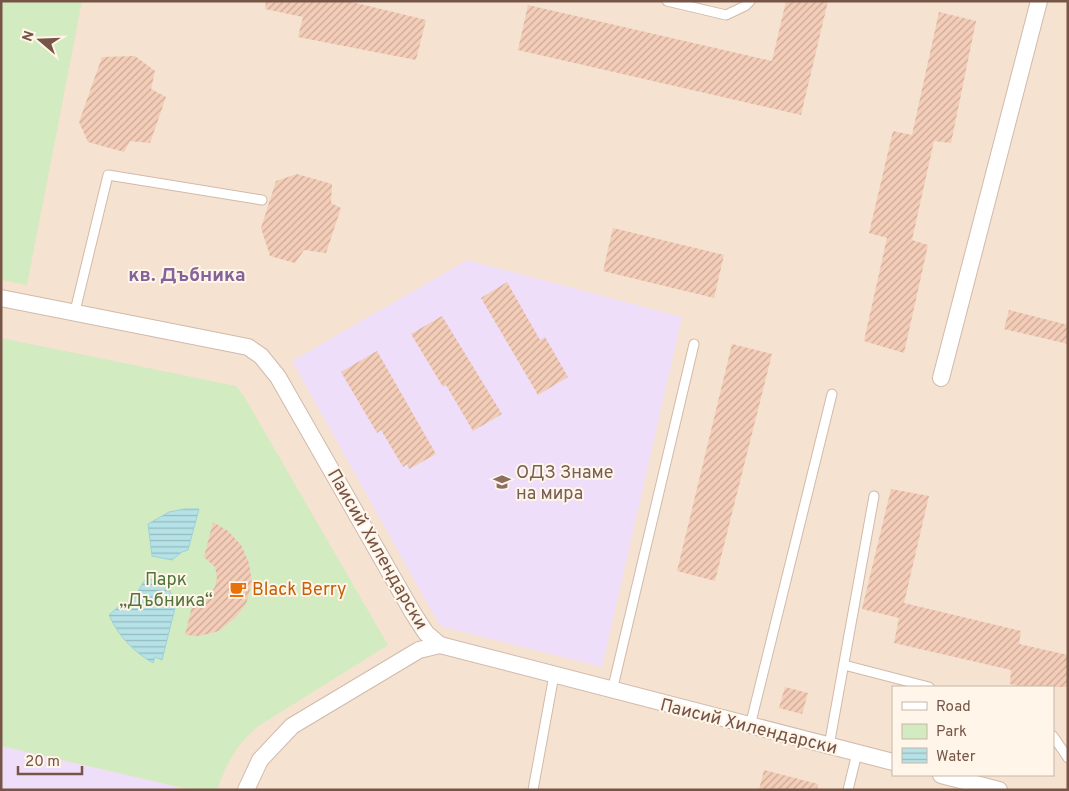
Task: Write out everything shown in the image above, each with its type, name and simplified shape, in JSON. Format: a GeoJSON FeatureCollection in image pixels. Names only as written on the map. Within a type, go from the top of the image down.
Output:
{"type":"FeatureCollection","features":[{"type":"Feature","properties":{"kind":"street"},"geometry":{"type":"LineString","coordinates":[[941,378],[1039,1]]}},
{"type":"Feature","properties":{"kind":"street","name":"Паисий Хилендарски"},"geometry":{"type":"LineString","coordinates":[[1,298],[75,311],[248,347],[262,356],[278,377],[413,613],[426,633],[440,645],[612,691],[892,762]]}},
{"type":"Feature","properties":{"kind":"street"},"geometry":{"type":"LineString","coordinates":[[246,790],[260,760],[292,726],[419,650],[440,645]]}},
{"type":"Feature","properties":{"kind":"street"},"geometry":{"type":"LineString","coordinates":[[945,776],[999,790]]}},
{"type":"Feature","properties":{"kind":"lane"},"geometry":{"type":"LineString","coordinates":[[666,1],[726,15],[745,6],[750,1]]}},
{"type":"Feature","properties":{"kind":"lane"},"geometry":{"type":"LineString","coordinates":[[75,311],[108,175],[262,200]]}},
{"type":"Feature","properties":{"kind":"lane"},"geometry":{"type":"LineString","coordinates":[[612,691],[694,344]]}},
{"type":"Feature","properties":{"kind":"lane"},"geometry":{"type":"LineString","coordinates":[[750,726],[832,394]]}},
{"type":"Feature","properties":{"kind":"lane"},"geometry":{"type":"LineString","coordinates":[[829,746],[874,496]]}},
{"type":"Feature","properties":{"kind":"lane"},"geometry":{"type":"LineString","coordinates":[[844,665],[925,686]]}},
{"type":"Feature","properties":{"kind":"lane"},"geometry":{"type":"LineString","coordinates":[[533,790],[554,675]]}},
{"type":"Feature","properties":{"kind":"lane"},"geometry":{"type":"LineString","coordinates":[[1054,737],[1068,758]]}},
{"type":"Feature","properties":{"kind":"lane"},"geometry":{"type":"LineString","coordinates":[[848,790],[857,753]]}},
{"type":"Feature","properties":{"kind":"shaded area"},"geometry":{"type":"Polygon","coordinates":[[[1,1],[1068,1],[1068,790],[1,790],[1,1]]]}},
{"type":"Feature","properties":{"kind":"shaded area","name":"ОДЗ Знаме на мира"},"geometry":{"type":"Polygon","coordinates":[[[467,260],[682,317],[602,667],[440,626],[292,361],[467,260]]]}},
{"type":"Feature","properties":{"kind":"shaded area"},"geometry":{"type":"Polygon","coordinates":[[[1,746],[175,786],[174,790],[1,790],[1,746]]]}},
{"type":"Feature","properties":{"kind":"green space"},"geometry":{"type":"Polygon","coordinates":[[[1,1],[82,1],[27,285],[1,280],[1,1]]]}},
{"type":"Feature","properties":{"kind":"green space","name":"Парк „Дъбника“"},"geometry":{"type":"Polygon","coordinates":[[[1,338],[236,386],[245,398],[388,645],[257,727],[232,756],[217,790],[196,790],[175,786],[1,746],[1,338]]]}},
{"type":"Feature","properties":{"kind":"water"},"geometry":{"type":"Polygon","coordinates":[[[199,509],[188,550],[172,560],[152,556],[148,524],[169,512],[199,509]]]}},
{"type":"Feature","properties":{"kind":"water"},"geometry":{"type":"Polygon","coordinates":[[[146,578],[167,584],[172,596],[177,600],[162,660],[155,657],[153,663],[127,643],[109,615],[124,602],[131,603],[146,578]]]}},
{"type":"Feature","properties":{"kind":"building"},"geometry":{"type":"Polygon","coordinates":[[[266,1],[348,1],[426,20],[416,60],[298,37],[303,17],[265,9],[266,1]]]}},
{"type":"Feature","properties":{"kind":"building"},"geometry":{"type":"Polygon","coordinates":[[[786,1],[828,1],[801,115],[518,50],[528,5],[772,61],[786,1]]]}},
{"type":"Feature","properties":{"kind":"building"},"geometry":{"type":"Polygon","coordinates":[[[939,12],[976,21],[951,143],[934,141],[912,240],[928,245],[904,353],[864,341],[887,238],[869,233],[893,131],[912,135],[939,12]]]}},
{"type":"Feature","properties":{"kind":"building"},"geometry":{"type":"Polygon","coordinates":[[[135,56],[155,71],[151,89],[166,97],[150,143],[130,141],[124,152],[88,142],[79,122],[102,57],[135,56]]]}},
{"type":"Feature","properties":{"kind":"building"},"geometry":{"type":"Polygon","coordinates":[[[297,174],[332,184],[331,203],[341,208],[326,253],[304,250],[295,263],[270,256],[261,228],[276,181],[297,174]]]}},
{"type":"Feature","properties":{"kind":"building"},"geometry":{"type":"Polygon","coordinates":[[[613,228],[724,255],[714,298],[603,271],[613,228]]]}},
{"type":"Feature","properties":{"kind":"building"},"geometry":{"type":"Polygon","coordinates":[[[507,282],[540,340],[545,337],[568,377],[538,395],[481,298],[507,282]]]}},
{"type":"Feature","properties":{"kind":"building"},"geometry":{"type":"Polygon","coordinates":[[[1009,310],[1068,325],[1068,344],[1004,329],[1009,310]]]}},
{"type":"Feature","properties":{"kind":"building"},"geometry":{"type":"Polygon","coordinates":[[[442,316],[502,414],[473,431],[446,385],[443,387],[411,334],[442,316]]]}},
{"type":"Feature","properties":{"kind":"building"},"geometry":{"type":"Polygon","coordinates":[[[732,344],[772,354],[715,581],[677,571],[732,344]]]}},
{"type":"Feature","properties":{"kind":"building"},"geometry":{"type":"Polygon","coordinates":[[[377,351],[436,454],[409,469],[407,464],[403,467],[381,430],[377,433],[341,372],[377,351]]]}},
{"type":"Feature","properties":{"kind":"building"},"geometry":{"type":"Polygon","coordinates":[[[891,489],[929,496],[904,603],[1021,631],[1019,644],[1068,655],[1068,687],[1019,686],[1010,684],[1011,670],[894,643],[899,618],[862,609],[891,489]]]}},
{"type":"Feature","properties":{"kind":"building"},"geometry":{"type":"Polygon","coordinates":[[[213,522],[228,531],[241,545],[249,563],[252,583],[246,604],[236,617],[219,631],[199,636],[185,635],[193,602],[208,597],[215,587],[217,577],[215,567],[204,557],[213,522]]]}},
{"type":"Feature","properties":{"kind":"building"},"geometry":{"type":"Polygon","coordinates":[[[785,687],[808,693],[802,714],[779,708],[785,687]]]}},
{"type":"Feature","properties":{"kind":"building"},"geometry":{"type":"Polygon","coordinates":[[[764,770],[818,784],[817,790],[759,790],[764,770]]]}},
{"type":"Feature","properties":{"kind":"place","name":"ОДЗ Знаме на мира"},"geometry":{"type":"Point","coordinates":[502,482]}},
{"type":"Feature","properties":{"kind":"place","name":"Black Berry"},"geometry":{"type":"Point","coordinates":[238,589]}},
{"type":"Feature","properties":{"kind":"district","name":"кв. Дъбника"},"geometry":{"type":"Point","coordinates":[187,274]}}]}
